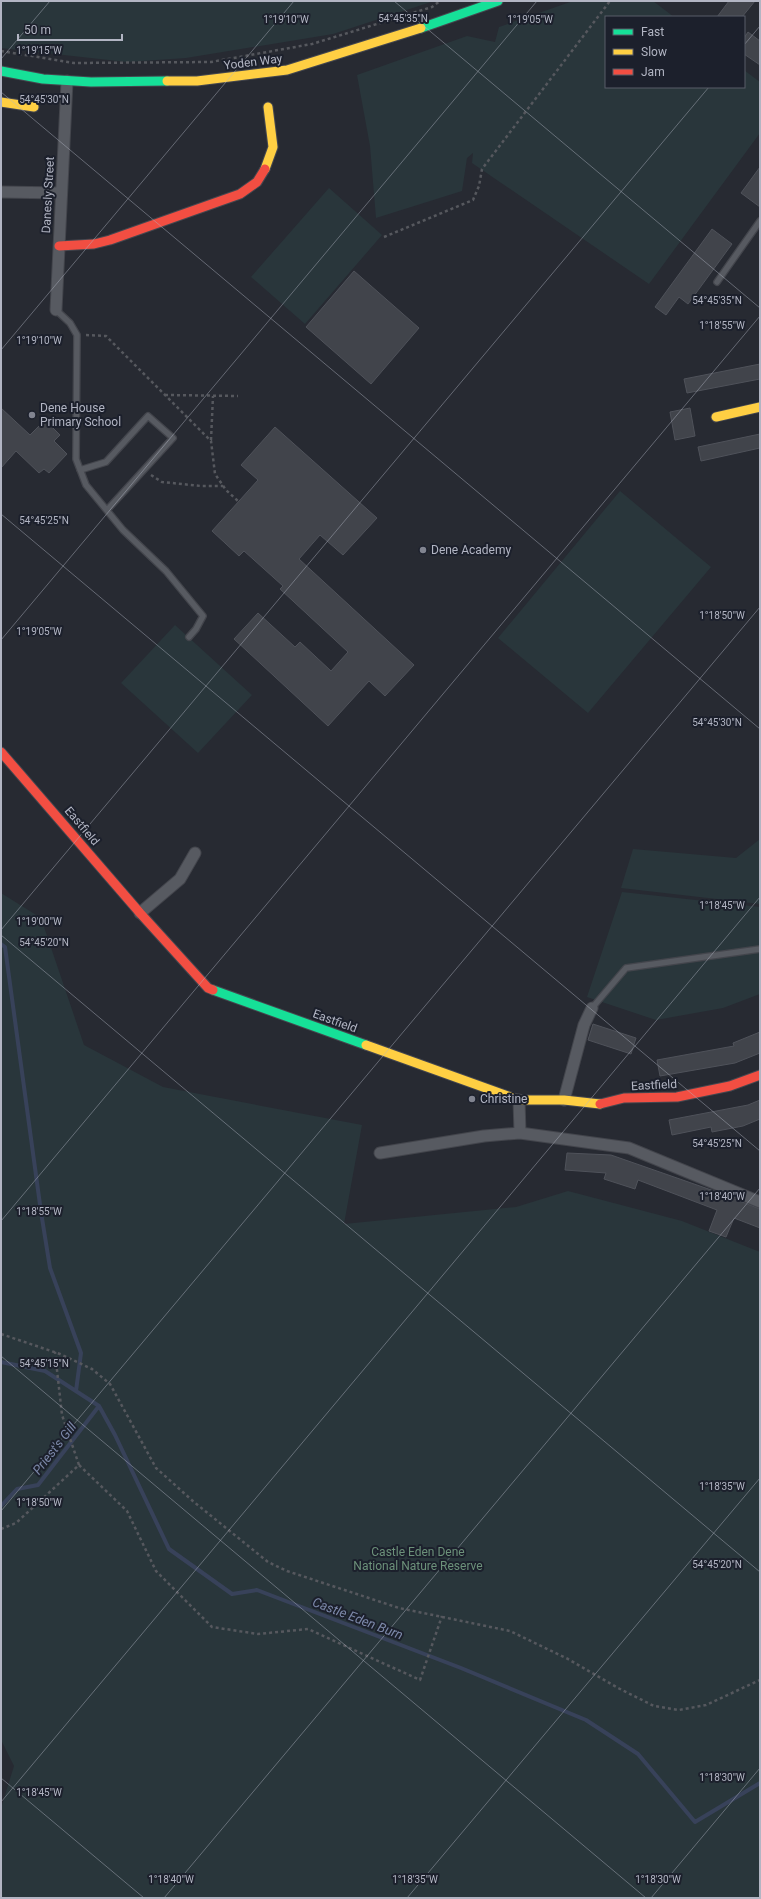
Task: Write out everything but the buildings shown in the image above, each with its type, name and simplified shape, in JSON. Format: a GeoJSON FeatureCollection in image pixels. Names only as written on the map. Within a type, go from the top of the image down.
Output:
{"type":"FeatureCollection","features":[{"type":"Feature","properties":{"kind":"street","name":"Yoden Way"},"geometry":{"type":"LineString","coordinates":[[1,71],[43,79],[91,82],[197,81],[287,70],[408,33],[485,3],[498,1]]}},
{"type":"Feature","properties":{"kind":"street","name":"Danesly Street"},"geometry":{"type":"LineString","coordinates":[[56,310],[67,81]]}},
{"type":"Feature","properties":{"kind":"street"},"geometry":{"type":"LineString","coordinates":[[1,102],[34,106]]}},
{"type":"Feature","properties":{"kind":"street"},"geometry":{"type":"LineString","coordinates":[[59,246],[94,244],[110,240],[240,194],[257,182],[268,164],[273,147],[268,107]]}},
{"type":"Feature","properties":{"kind":"street"},"geometry":{"type":"LineString","coordinates":[[1,192],[61,193]]}},
{"type":"Feature","properties":{"kind":"street"},"geometry":{"type":"LineString","coordinates":[[716,417],[760,407]]}},
{"type":"Feature","properties":{"kind":"street","name":"Eastfield"},"geometry":{"type":"LineString","coordinates":[[1,752],[20,772],[140,913],[208,988],[519,1100],[564,1100],[601,1104],[624,1098],[678,1097],[730,1086],[760,1075]]}},
{"type":"Feature","properties":{"kind":"street"},"geometry":{"type":"LineString","coordinates":[[140,913],[180,879],[195,853]]}},
{"type":"Feature","properties":{"kind":"street"},"geometry":{"type":"LineString","coordinates":[[564,1100],[584,1025],[592,1008]]}},
{"type":"Feature","properties":{"kind":"street"},"geometry":{"type":"LineString","coordinates":[[519,1100],[520,1133]]}},
{"type":"Feature","properties":{"kind":"street"},"geometry":{"type":"LineString","coordinates":[[380,1153],[484,1136],[520,1133],[629,1148],[760,1202]]}},
{"type":"Feature","properties":{"kind":"lane"},"geometry":{"type":"LineString","coordinates":[[716,282],[760,221]]}},
{"type":"Feature","properties":{"kind":"lane"},"geometry":{"type":"LineString","coordinates":[[56,310],[70,323],[78,335],[76,459],[86,485],[123,530],[166,571],[203,616],[196,629],[189,637]]}},
{"type":"Feature","properties":{"kind":"lane"},"geometry":{"type":"LineString","coordinates":[[80,470],[106,462],[148,416],[173,438],[107,510]]}},
{"type":"Feature","properties":{"kind":"lane"},"geometry":{"type":"LineString","coordinates":[[592,1008],[626,968],[760,949]]}},
{"type":"Feature","properties":{"kind":"path"},"geometry":{"type":"LineString","coordinates":[[1,51],[74,62],[210,62],[312,44],[432,7],[440,1]]}},
{"type":"Feature","properties":{"kind":"path"},"geometry":{"type":"LineString","coordinates":[[384,237],[473,200],[479,186],[482,169],[610,1]]}},
{"type":"Feature","properties":{"kind":"path"},"geometry":{"type":"LineString","coordinates":[[78,335],[106,336],[211,440]]}},
{"type":"Feature","properties":{"kind":"path"},"geometry":{"type":"LineString","coordinates":[[165,395],[238,396]]}},
{"type":"Feature","properties":{"kind":"path"},"geometry":{"type":"LineString","coordinates":[[213,396],[211,440],[214,474],[238,502]]}},
{"type":"Feature","properties":{"kind":"path"},"geometry":{"type":"LineString","coordinates":[[144,470],[162,482],[201,486],[223,486]]}},
{"type":"Feature","properties":{"kind":"path"},"geometry":{"type":"LineString","coordinates":[[1,1334],[55,1352],[92,1369],[110,1384],[156,1468],[194,1502],[268,1562],[287,1571],[399,1608],[510,1631],[568,1659],[618,1688],[654,1706],[680,1710],[706,1705],[760,1680]]}},
{"type":"Feature","properties":{"kind":"path"},"geometry":{"type":"LineString","coordinates":[[55,1352],[62,1415],[79,1465],[127,1511],[156,1571],[212,1627],[258,1634],[308,1629],[420,1680],[442,1616]]}},
{"type":"Feature","properties":{"kind":"path"},"geometry":{"type":"LineString","coordinates":[[1,1529],[16,1523],[79,1465]]}},
{"type":"Feature","properties":{"kind":"green space"},"geometry":{"type":"Polygon","coordinates":[[[1,1],[431,2],[333,34],[186,58],[127,62],[1,48],[1,1]]]}},
{"type":"Feature","properties":{"kind":"green space"},"geometry":{"type":"Polygon","coordinates":[[[573,1],[653,1],[673,16],[605,16],[605,88],[745,88],[745,71],[760,82],[760,133],[649,284],[472,163],[473,153],[467,158],[462,191],[376,218],[370,146],[357,75],[467,36],[495,42],[499,27],[573,1]]]}},
{"type":"Feature","properties":{"kind":"green space"},"geometry":{"type":"Polygon","coordinates":[[[329,188],[382,235],[305,324],[251,277],[329,188]]]}},
{"type":"Feature","properties":{"kind":"green space"},"geometry":{"type":"Polygon","coordinates":[[[620,491],[711,567],[588,713],[498,638],[620,491]]]}},
{"type":"Feature","properties":{"kind":"green space"},"geometry":{"type":"Polygon","coordinates":[[[175,625],[252,695],[198,753],[121,683],[175,625]]]}},
{"type":"Feature","properties":{"kind":"green space"},"geometry":{"type":"Polygon","coordinates":[[[760,839],[760,904],[621,888],[633,849],[736,858],[760,839]]]}},
{"type":"Feature","properties":{"kind":"green space"},"geometry":{"type":"Polygon","coordinates":[[[622,892],[760,907],[760,994],[723,1008],[656,1020],[587,997],[622,892]]]}},
{"type":"Feature","properties":{"kind":"green space","name":"Castle Eden Dene National Nature Reserve"},"geometry":{"type":"Polygon","coordinates":[[[1,893],[41,918],[84,1045],[163,1087],[362,1125],[344,1224],[516,1207],[568,1191],[682,1221],[760,1252],[760,1898],[1,1898],[1,1808],[14,1766],[1,1740],[1,893]]]}},
{"type":"Feature","properties":{"kind":"waterway"},"geometry":{"type":"LineString","coordinates":[[1,944],[5,947],[50,1268],[81,1353],[76,1391]]}},
{"type":"Feature","properties":{"kind":"waterway","name":"Castle Eden Burn"},"geometry":{"type":"LineString","coordinates":[[1,1362],[45,1371],[99,1406],[115,1435],[169,1549],[232,1594],[257,1590],[461,1668],[586,1720],[638,1754],[695,1822],[760,1783]]}},
{"type":"Feature","properties":{"kind":"waterway","name":"Priest's Gill"},"geometry":{"type":"LineString","coordinates":[[1,1506],[17,1489],[38,1485],[99,1406]]}},
{"type":"Feature","properties":{"kind":"traffic: fast"},"geometry":{"type":"LineString","coordinates":[[421,28],[498,1]]}},
{"type":"Feature","properties":{"kind":"traffic: fast"},"geometry":{"type":"LineString","coordinates":[[1,71],[43,79],[91,82],[167,81]]}},
{"type":"Feature","properties":{"kind":"traffic: fast"},"geometry":{"type":"LineString","coordinates":[[213,990],[366,1045]]}},
{"type":"Feature","properties":{"kind":"traffic: slow"},"geometry":{"type":"LineString","coordinates":[[167,81],[197,81],[287,70],[421,28]]}},
{"type":"Feature","properties":{"kind":"traffic: slow"},"geometry":{"type":"LineString","coordinates":[[1,102],[34,107]]}},
{"type":"Feature","properties":{"kind":"traffic: slow"},"geometry":{"type":"LineString","coordinates":[[265,169],[273,147],[268,107]]}},
{"type":"Feature","properties":{"kind":"traffic: slow"},"geometry":{"type":"LineString","coordinates":[[716,417],[760,407]]}},
{"type":"Feature","properties":{"kind":"traffic: slow"},"geometry":{"type":"LineString","coordinates":[[366,1045],[519,1100],[564,1100],[600,1104]]}},
{"type":"Feature","properties":{"kind":"traffic: jam"},"geometry":{"type":"LineString","coordinates":[[59,246],[94,244],[110,240],[240,194],[257,182],[265,169]]}},
{"type":"Feature","properties":{"kind":"traffic: jam"},"geometry":{"type":"LineString","coordinates":[[1,752],[140,913],[208,988],[213,990]]}},
{"type":"Feature","properties":{"kind":"traffic: jam"},"geometry":{"type":"LineString","coordinates":[[600,1104],[624,1098],[677,1097],[730,1086],[760,1075]]}},
{"type":"Feature","properties":{"kind":"place","name":"Dene House Primary School"},"geometry":{"type":"Point","coordinates":[32,415]}},
{"type":"Feature","properties":{"kind":"place","name":"Dene Academy"},"geometry":{"type":"Point","coordinates":[423,550]}},
{"type":"Feature","properties":{"kind":"place","name":"Christine"},"geometry":{"type":"Point","coordinates":[472,1099]}}]}
